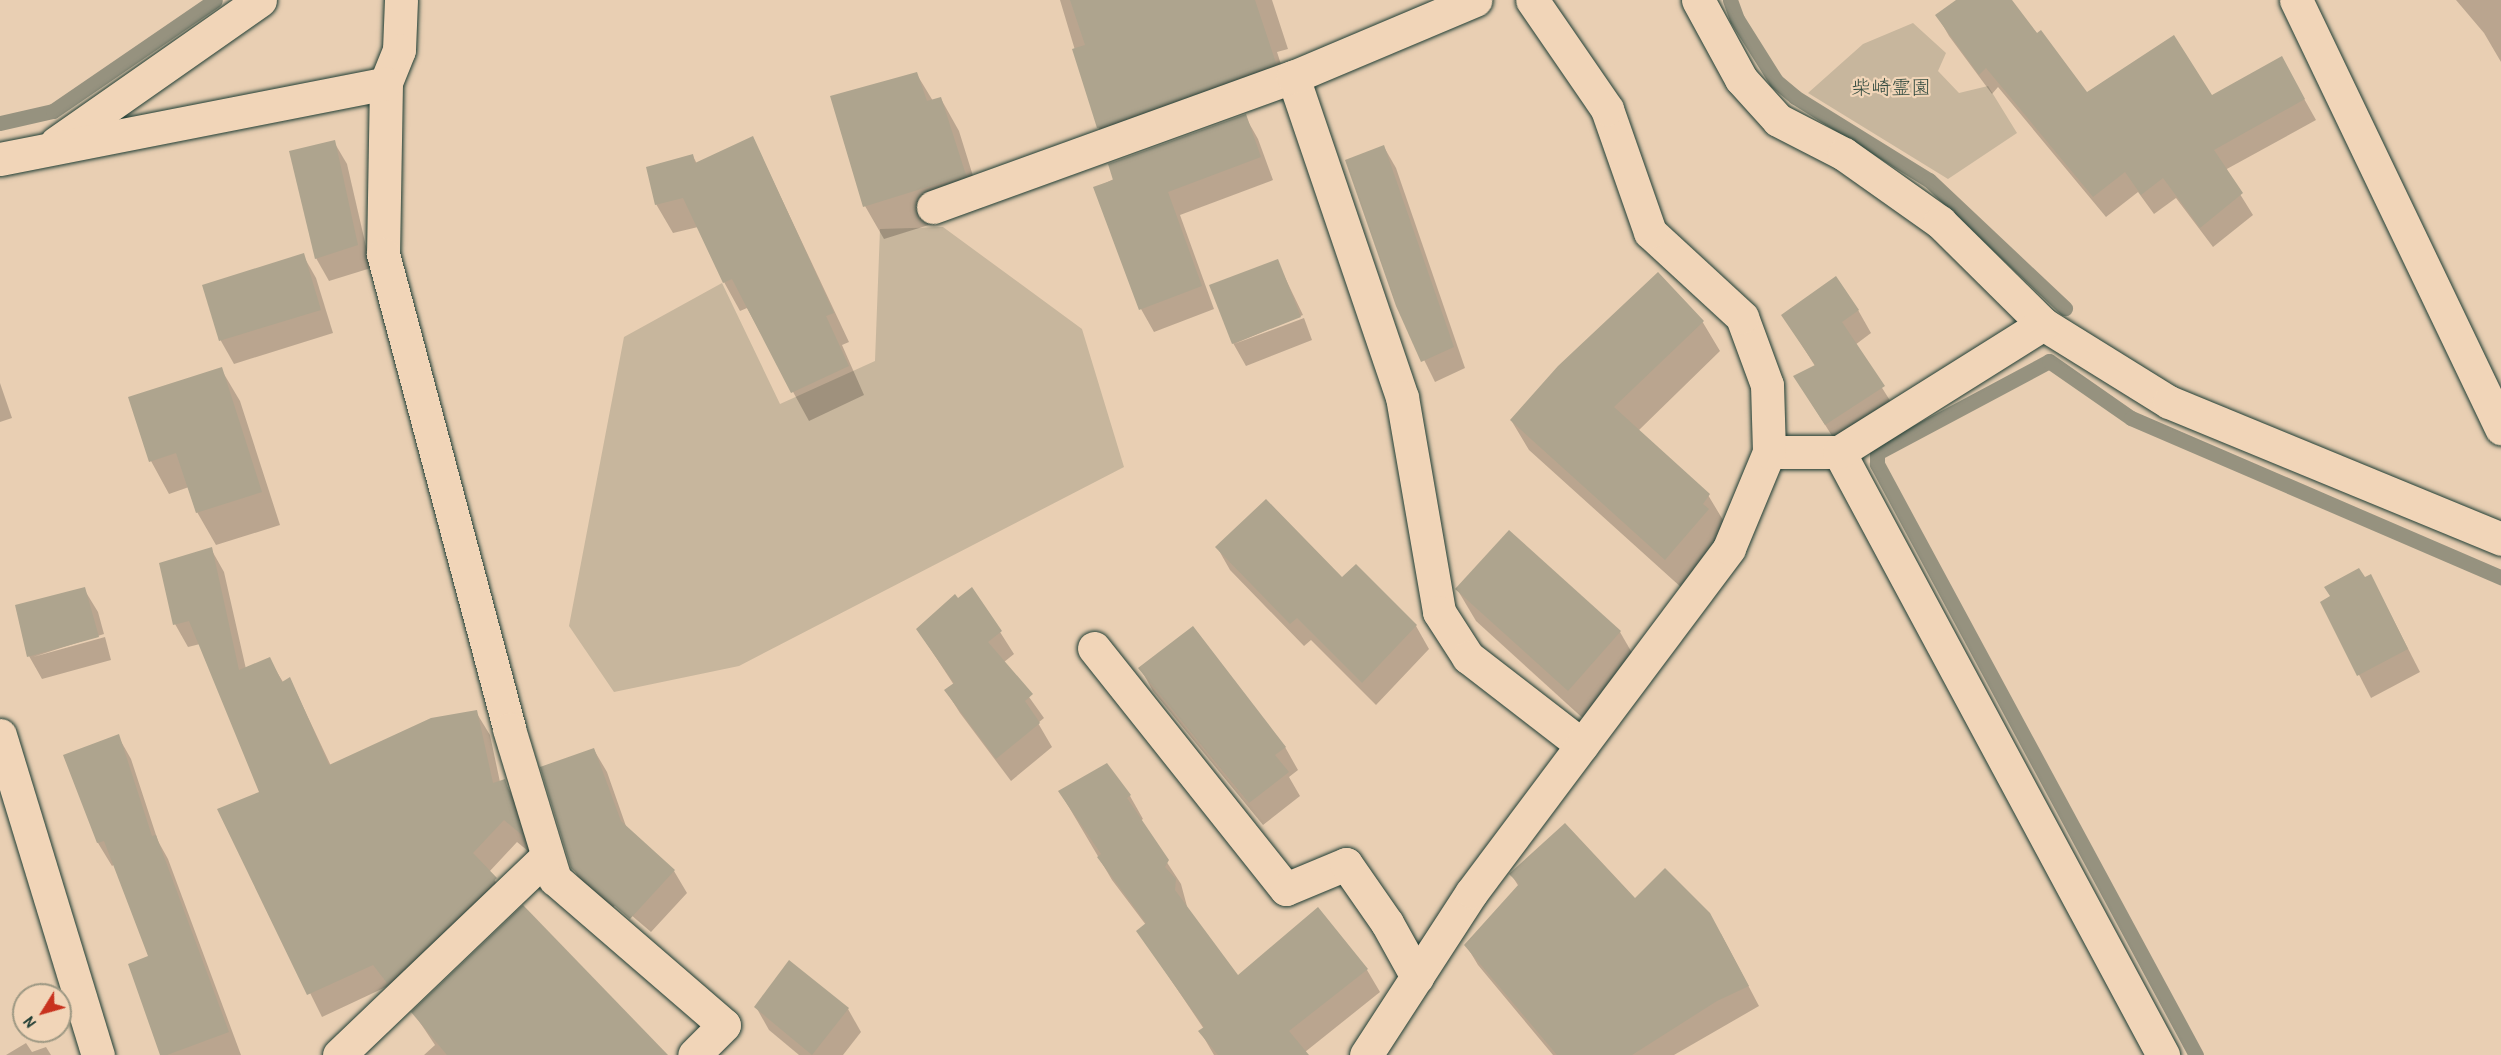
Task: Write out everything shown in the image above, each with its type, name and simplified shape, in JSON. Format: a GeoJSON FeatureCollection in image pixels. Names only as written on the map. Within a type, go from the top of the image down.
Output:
{"type":"FeatureCollection","features":[{"type":"Feature","properties":{"kind":"street"},"geometry":{"type":"LineString","coordinates":[[47,149],[260,0]]}},
{"type":"Feature","properties":{"kind":"street"},"geometry":{"type":"LineString","coordinates":[[401,0],[399,50],[387,83],[383,254],[546,858],[555,879],[724,1025],[694,1055]]}},
{"type":"Feature","properties":{"kind":"street"},"geometry":{"type":"LineString","coordinates":[[933,207],[1293,77],[1476,0]]}},
{"type":"Feature","properties":{"kind":"street"},"geometry":{"type":"LineString","coordinates":[[1366,1055],[1472,892],[1730,548],[1769,452],[1767,385],[1742,317],[1650,232],[1607,109],[1532,0]]}},
{"type":"Feature","properties":{"kind":"street"},"geometry":{"type":"LineString","coordinates":[[1698,0],[1741,79],[1778,120],[1844,154],[1940,222],[2043,324],[2169,402],[2501,539]]}},
{"type":"Feature","properties":{"kind":"street"},"geometry":{"type":"LineString","coordinates":[[2296,0],[2501,428]]}},
{"type":"Feature","properties":{"kind":"street"},"geometry":{"type":"LineString","coordinates":[[1293,77],[1402,397],[1439,612],[1468,657],[1582,745]]}},
{"type":"Feature","properties":{"kind":"street"},"geometry":{"type":"LineString","coordinates":[[0,159],[387,83]]}},
{"type":"Feature","properties":{"kind":"street"},"geometry":{"type":"LineString","coordinates":[[1769,452],[1839,452],[2043,324]]}},
{"type":"Feature","properties":{"kind":"street"},"geometry":{"type":"LineString","coordinates":[[1839,452],[2163,1055]]}},
{"type":"Feature","properties":{"kind":"street"},"geometry":{"type":"LineString","coordinates":[[1094,648],[1286,889],[1346,864],[1387,923],[1417,977]]}},
{"type":"Feature","properties":{"kind":"street"},"geometry":{"type":"LineString","coordinates":[[0,735],[98,1055]]}},
{"type":"Feature","properties":{"kind":"street"},"geometry":{"type":"LineString","coordinates":[[339,1055],[546,858]]}},
{"type":"Feature","properties":{"kind":"green space","name":"柴崎霊園"},"geometry":{"type":"Polygon","coordinates":[[[1913,23],[1946,53],[1938,71],[1959,93],[1988,86],[2017,133],[1948,179],[1808,93],[1863,44],[1913,23]]]}},
{"type":"Feature","properties":{"kind":"green space"},"geometry":{"type":"Polygon","coordinates":[[[943,227],[1082,329],[1124,467],[739,666],[614,692],[569,626],[624,337],[722,283],[780,404],[875,361],[880,229],[943,227]]]}},
{"type":"Feature","properties":{"kind":"building"},"geometry":{"type":"Polygon","coordinates":[[[1070,0],[1255,0],[1276,63],[1097,128],[1072,49],[1085,45],[1070,0]]]}},
{"type":"Feature","properties":{"kind":"building"},"geometry":{"type":"Polygon","coordinates":[[[1956,0],[2012,0],[2037,33],[2041,30],[2087,92],[2174,35],[2212,95],[2282,56],[2305,99],[2214,150],[2243,193],[2200,228],[2163,178],[2141,195],[2125,172],[2093,197],[1986,68],[1979,75],[1935,15],[1956,0]]]}},
{"type":"Feature","properties":{"kind":"building"},"geometry":{"type":"Polygon","coordinates":[[[917,72],[927,101],[941,97],[966,175],[863,207],[830,96],[917,72]]]}},
{"type":"Feature","properties":{"kind":"building"},"geometry":{"type":"Polygon","coordinates":[[[1246,114],[1261,157],[1168,192],[1202,286],[1139,310],[1093,187],[1113,180],[1108,164],[1246,114]]]}},
{"type":"Feature","properties":{"kind":"building"},"geometry":{"type":"Polygon","coordinates":[[[753,136],[834,313],[826,316],[849,366],[791,393],[732,279],[723,283],[683,198],[655,205],[646,167],[693,154],[695,163],[753,136]]]}},
{"type":"Feature","properties":{"kind":"building"},"geometry":{"type":"Polygon","coordinates":[[[335,140],[358,245],[315,259],[289,151],[335,140]]]}},
{"type":"Feature","properties":{"kind":"building"},"geometry":{"type":"Polygon","coordinates":[[[1384,145],[1454,347],[1421,362],[1396,306],[1345,160],[1384,145]]]}},
{"type":"Feature","properties":{"kind":"building"},"geometry":{"type":"Polygon","coordinates":[[[304,253],[321,310],[219,341],[202,285],[304,253]]]}},
{"type":"Feature","properties":{"kind":"building"},"geometry":{"type":"Polygon","coordinates":[[[1278,259],[1301,317],[1232,344],[1209,285],[1278,259]]]}},
{"type":"Feature","properties":{"kind":"building"},"geometry":{"type":"Polygon","coordinates":[[[1658,272],[1704,321],[1614,407],[1710,494],[1703,504],[1709,509],[1665,560],[1510,420],[1558,366],[1658,272]]]}},
{"type":"Feature","properties":{"kind":"building"},"geometry":{"type":"Polygon","coordinates":[[[1836,276],[1859,310],[1842,322],[1885,386],[1825,425],[1793,376],[1815,365],[1781,315],[1836,276]]]}},
{"type":"Feature","properties":{"kind":"building"},"geometry":{"type":"Polygon","coordinates":[[[222,367],[262,492],[196,513],[176,453],[149,462],[128,397],[222,367]]]}},
{"type":"Feature","properties":{"kind":"building"},"geometry":{"type":"Polygon","coordinates":[[[1266,499],[1342,577],[1356,564],[1417,625],[1362,683],[1297,618],[1290,624],[1215,547],[1266,499]]]}},
{"type":"Feature","properties":{"kind":"building"},"geometry":{"type":"Polygon","coordinates":[[[1509,530],[1621,631],[1568,691],[1455,589],[1509,530]]]}},
{"type":"Feature","properties":{"kind":"building"},"geometry":{"type":"Polygon","coordinates":[[[212,547],[239,670],[270,657],[282,682],[290,677],[329,765],[431,718],[477,710],[493,783],[505,779],[522,835],[504,820],[473,853],[497,878],[387,983],[373,965],[307,995],[217,809],[259,792],[189,621],[173,625],[159,563],[212,547]]]}},
{"type":"Feature","properties":{"kind":"building"},"geometry":{"type":"Polygon","coordinates":[[[2359,568],[2365,577],[2371,574],[2408,649],[2357,676],[2320,602],[2330,596],[2324,587],[2359,568]]]}},
{"type":"Feature","properties":{"kind":"building"},"geometry":{"type":"Polygon","coordinates":[[[85,587],[99,637],[27,657],[15,605],[85,587]]]}},
{"type":"Feature","properties":{"kind":"building"},"geometry":{"type":"Polygon","coordinates":[[[972,587],[1002,631],[988,642],[1033,694],[1025,701],[1040,723],[996,759],[944,690],[954,683],[916,629],[955,594],[958,598],[972,587]]]}},
{"type":"Feature","properties":{"kind":"building"},"geometry":{"type":"Polygon","coordinates":[[[1193,626],[1286,747],[1275,755],[1289,772],[1249,803],[1138,668],[1193,626]]]}},
{"type":"Feature","properties":{"kind":"building"},"geometry":{"type":"Polygon","coordinates":[[[119,734],[152,836],[156,835],[229,1032],[167,1055],[160,1055],[128,964],[148,956],[104,841],[97,843],[63,755],[119,734]]]}},
{"type":"Feature","properties":{"kind":"building"},"geometry":{"type":"Polygon","coordinates":[[[594,748],[621,821],[675,870],[630,919],[571,868],[540,767],[594,748]]]}},
{"type":"Feature","properties":{"kind":"building"},"geometry":{"type":"Polygon","coordinates":[[[1107,763],[1131,795],[1127,798],[1169,860],[1165,867],[1176,879],[1175,890],[1238,975],[1318,907],[1368,969],[1289,1031],[1309,1055],[1218,1055],[1198,1031],[1204,1027],[1136,931],[1146,923],[1097,857],[1101,854],[1058,791],[1107,763]]]}},
{"type":"Feature","properties":{"kind":"building"},"geometry":{"type":"Polygon","coordinates":[[[1565,823],[1635,898],[1665,868],[1710,913],[1749,986],[1717,1001],[1632,1055],[1557,1055],[1464,945],[1519,884],[1509,874],[1565,823]]]}},
{"type":"Feature","properties":{"kind":"building"},"geometry":{"type":"Polygon","coordinates":[[[523,905],[668,1055],[447,1055],[411,1012],[523,905]]]}},
{"type":"Feature","properties":{"kind":"building"},"geometry":{"type":"Polygon","coordinates":[[[789,960],[849,1008],[812,1055],[754,1007],[789,960]]]}},
{"type":"Feature","properties":{"kind":"waterway"},"geometry":{"type":"LineString","coordinates":[[0,123],[53,111],[215,0]]}},
{"type":"Feature","properties":{"kind":"waterway"},"geometry":{"type":"LineString","coordinates":[[1730,0],[1737,19],[1776,81],[1795,97],[1929,180],[2065,308]]}},
{"type":"Feature","properties":{"kind":"waterway"},"geometry":{"type":"LineString","coordinates":[[2196,1055],[1877,464],[1877,453],[2049,361],[2131,418],[2501,577]]}}]}
